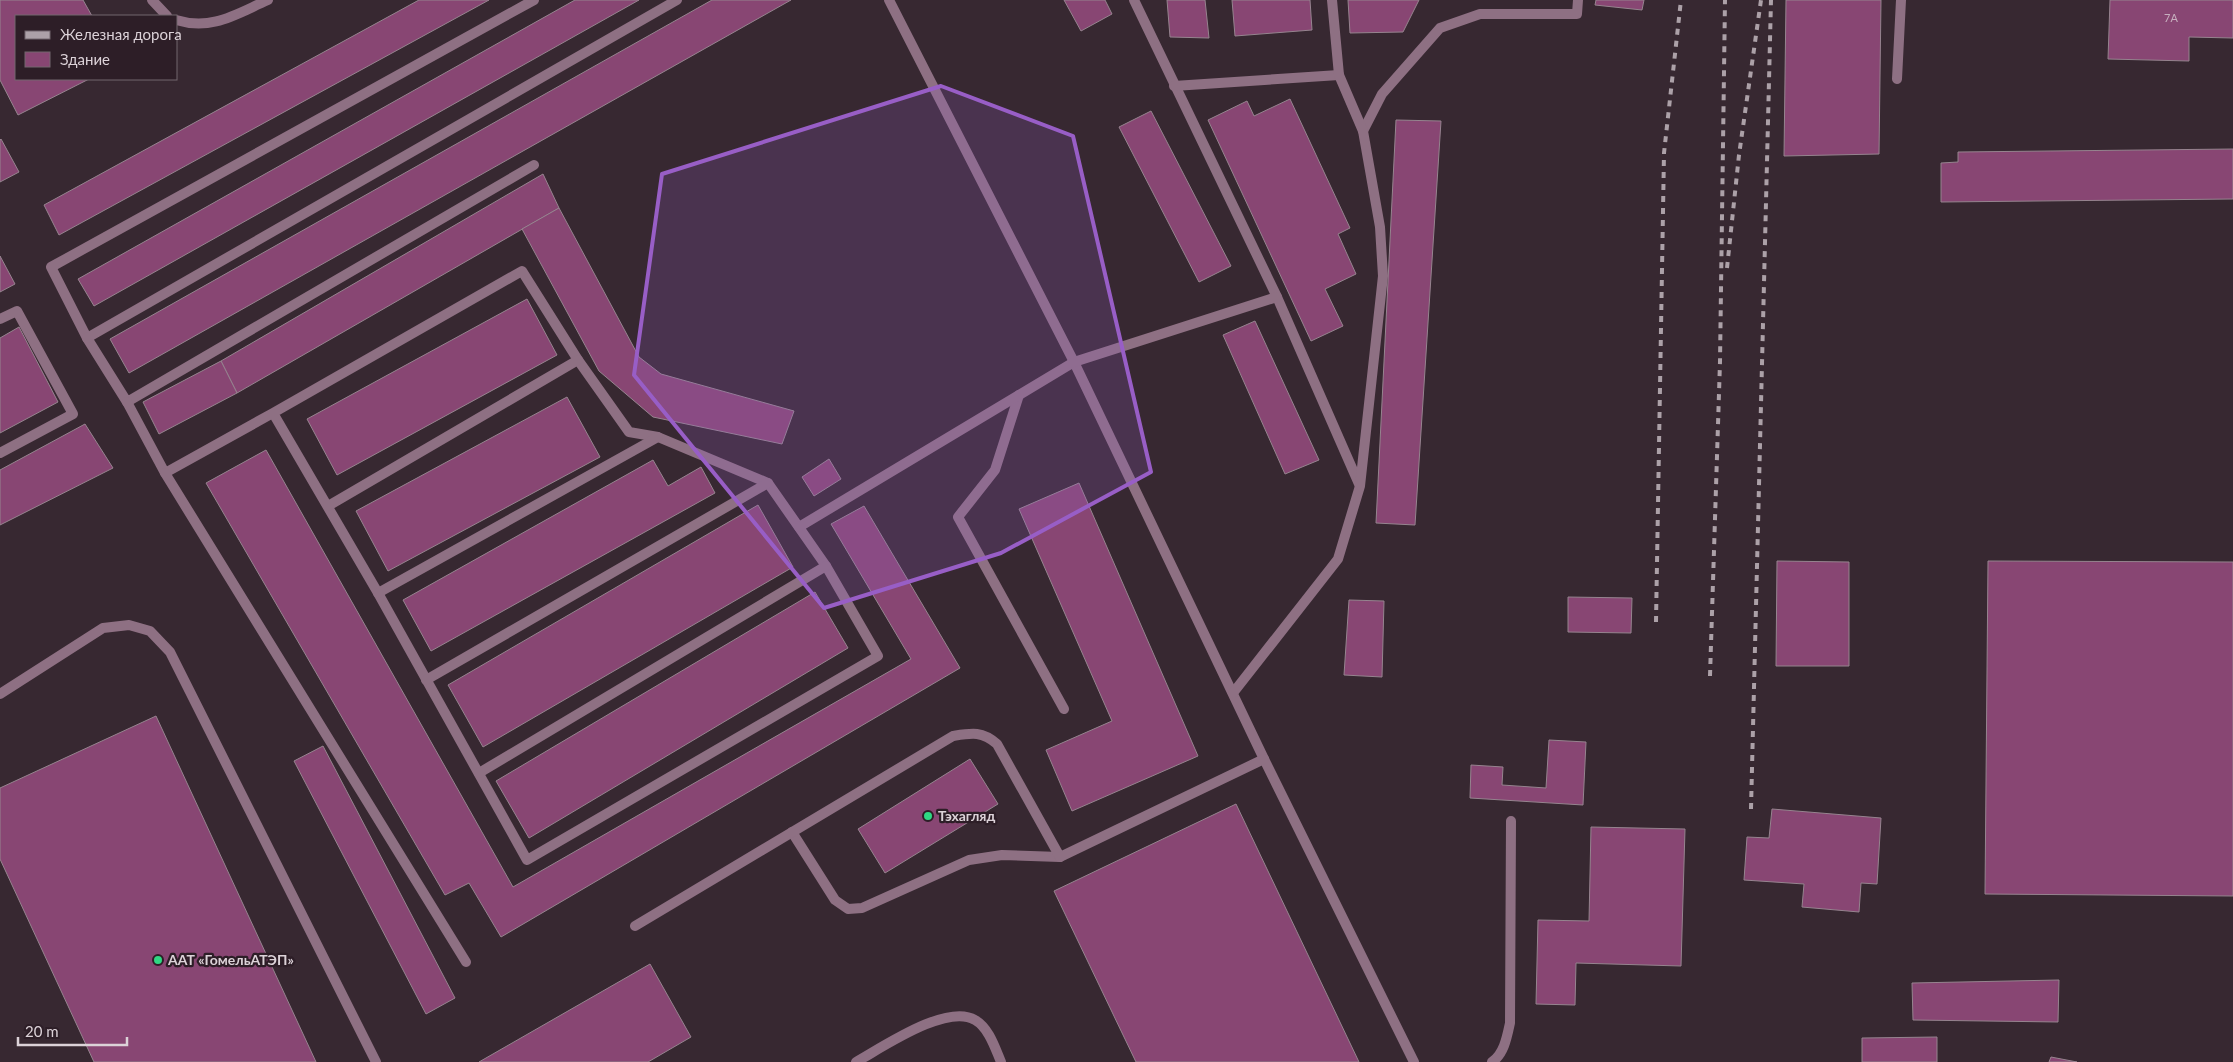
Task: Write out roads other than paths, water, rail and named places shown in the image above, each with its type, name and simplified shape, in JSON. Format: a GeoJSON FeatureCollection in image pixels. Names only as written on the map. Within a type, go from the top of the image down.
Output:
{"type":"FeatureCollection","features":[{"type":"Feature","properties":{"kind":"lane"},"geometry":{"type":"LineString","coordinates":[[152,0],[166,15]]}},
{"type":"Feature","properties":{"kind":"lane"},"geometry":{"type":"LineString","coordinates":[[178,21],[190,24],[216,23],[268,0]]}},
{"type":"Feature","properties":{"kind":"lane"},"geometry":{"type":"LineString","coordinates":[[466,962],[165,473],[128,402],[88,338],[51,267],[534,0]]}},
{"type":"Feature","properties":{"kind":"lane"},"geometry":{"type":"LineString","coordinates":[[88,338],[677,0]]}},
{"type":"Feature","properties":{"kind":"lane"},"geometry":{"type":"LineString","coordinates":[[889,0],[1074,362],[1264,759],[1414,1062]]}},
{"type":"Feature","properties":{"kind":"lane"},"geometry":{"type":"LineString","coordinates":[[1134,0],[1277,296],[1360,486]]}},
{"type":"Feature","properties":{"kind":"lane"},"geometry":{"type":"LineString","coordinates":[[1232,692],[1338,559],[1360,486],[1383,276],[1380,227],[1363,130],[1339,75],[1332,0]]}},
{"type":"Feature","properties":{"kind":"lane"},"geometry":{"type":"LineString","coordinates":[[1363,130],[1382,94],[1440,28],[1480,14],[1578,14],[1578,0]]}},
{"type":"Feature","properties":{"kind":"lane"},"geometry":{"type":"LineString","coordinates":[[1897,79],[1901,0]]}},
{"type":"Feature","properties":{"kind":"lane"},"geometry":{"type":"LineString","coordinates":[[1174,86],[1339,75]]}},
{"type":"Feature","properties":{"kind":"lane"},"geometry":{"type":"LineString","coordinates":[[128,402],[534,165]]}},
{"type":"Feature","properties":{"kind":"lane"},"geometry":{"type":"LineString","coordinates":[[165,473],[522,271],[578,360],[629,432],[658,437],[768,483],[826,566],[878,656],[527,860],[378,593],[273,413]]}},
{"type":"Feature","properties":{"kind":"lane"},"geometry":{"type":"LineString","coordinates":[[799,527],[1074,362],[1277,296]]}},
{"type":"Feature","properties":{"kind":"lane"},"geometry":{"type":"LineString","coordinates":[[0,319],[17,311],[73,414],[0,453]]}},
{"type":"Feature","properties":{"kind":"lane"},"geometry":{"type":"LineString","coordinates":[[328,506],[578,360]]}},
{"type":"Feature","properties":{"kind":"lane"},"geometry":{"type":"LineString","coordinates":[[1020,394],[995,470],[958,517],[1064,709]]}},
{"type":"Feature","properties":{"kind":"lane"},"geometry":{"type":"LineString","coordinates":[[378,593],[658,437]]}},
{"type":"Feature","properties":{"kind":"lane"},"geometry":{"type":"LineString","coordinates":[[426,680],[768,483]]}},
{"type":"Feature","properties":{"kind":"lane"},"geometry":{"type":"LineString","coordinates":[[480,774],[826,566]]}},
{"type":"Feature","properties":{"kind":"lane"},"geometry":{"type":"LineString","coordinates":[[0,694],[103,628],[129,625],[150,631],[170,652],[376,1062]]}},
{"type":"Feature","properties":{"kind":"lane"},"geometry":{"type":"LineString","coordinates":[[635,926],[953,736],[970,733],[987,735],[998,744],[1060,856]]}},
{"type":"Feature","properties":{"kind":"lane"},"geometry":{"type":"LineString","coordinates":[[792,832],[835,900],[848,908],[862,908],[969,860],[1002,855],[1060,856],[1264,759]]}},
{"type":"Feature","properties":{"kind":"lane"},"geometry":{"type":"LineString","coordinates":[[1492,1062],[1506,1043],[1510,1023],[1511,821]]}},
{"type":"Feature","properties":{"kind":"lane"},"geometry":{"type":"LineString","coordinates":[[856,1062],[939,1018],[960,1014],[976,1020],[989,1036],[1001,1062]]}},
{"type":"Feature","properties":{"kind":"railway"},"geometry":{"type":"LineString","coordinates":[[1656,622],[1664,153],[1681,0]]}},
{"type":"Feature","properties":{"kind":"railway"},"geometry":{"type":"LineString","coordinates":[[1710,676],[1720,362],[1725,0]]}},
{"type":"Feature","properties":{"kind":"railway"},"geometry":{"type":"LineString","coordinates":[[1727,268],[1739,155],[1761,0]]}},
{"type":"Feature","properties":{"kind":"railway"},"geometry":{"type":"LineString","coordinates":[[1751,809],[1771,0]]}},
{"type":"Feature","properties":{"kind":"place","name":"Тэхагляд"},"geometry":{"type":"Point","coordinates":[928,816]}},
{"type":"Feature","properties":{"kind":"place","name":"ААТ «ГомельАТЭП»"},"geometry":{"type":"Point","coordinates":[158,960]}}]}
